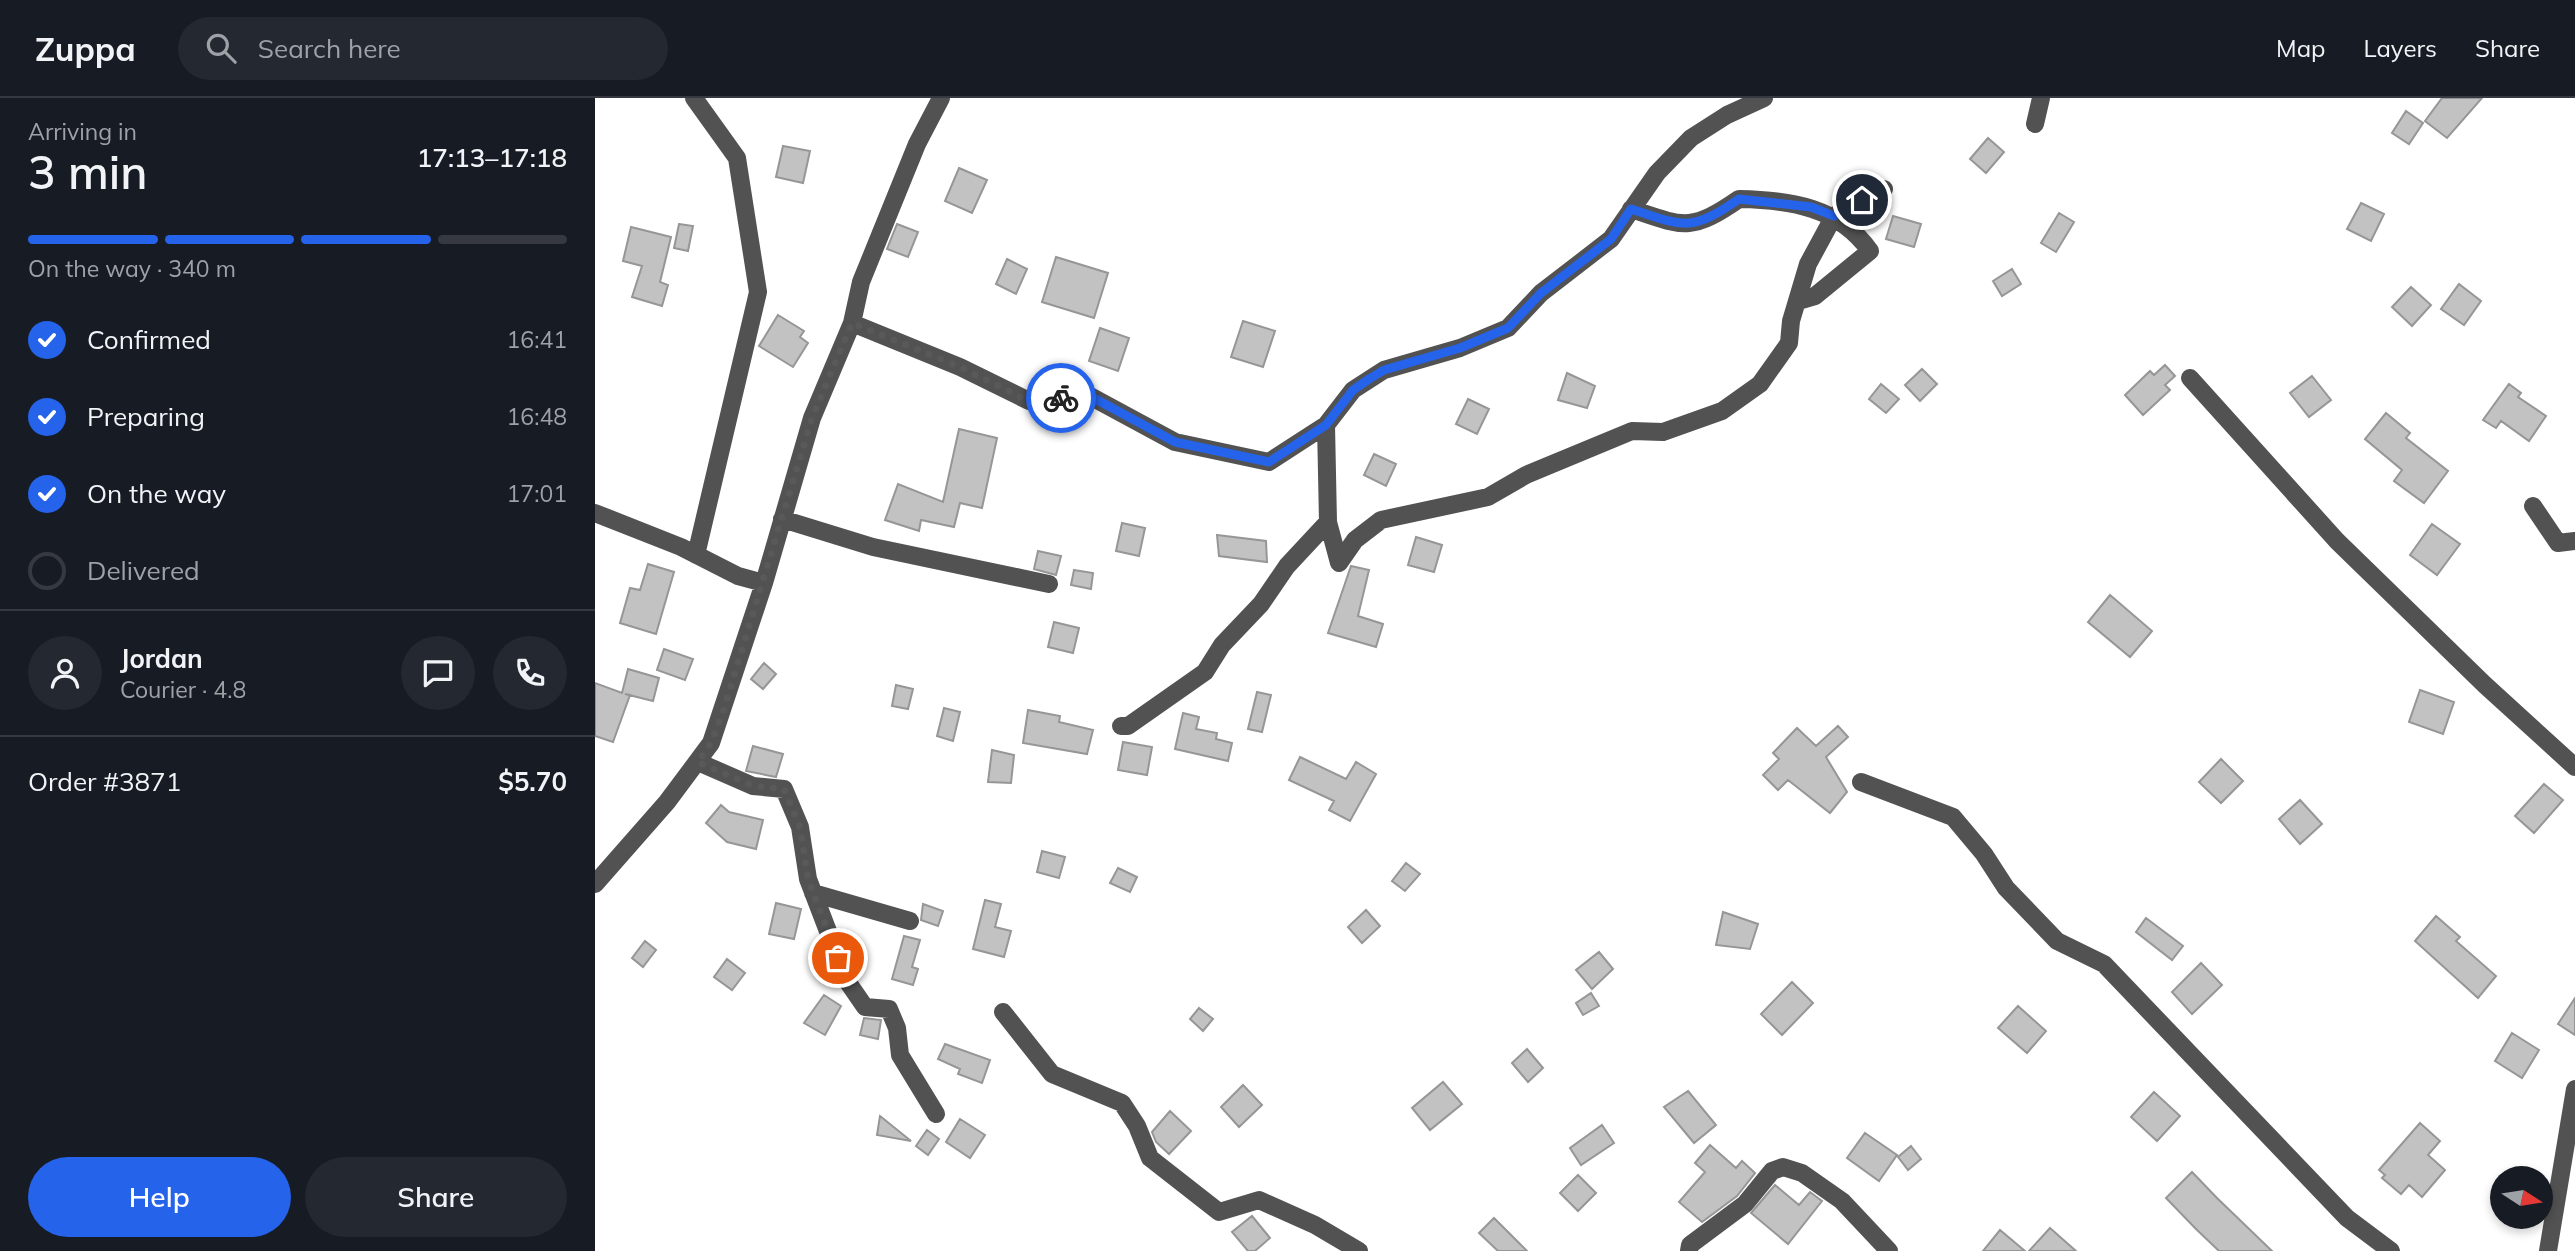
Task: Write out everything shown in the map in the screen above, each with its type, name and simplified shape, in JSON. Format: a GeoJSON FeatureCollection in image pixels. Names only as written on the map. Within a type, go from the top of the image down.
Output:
{"type":"FeatureCollection","features":[{"type":"Feature","properties":{"kind":"street"},"geometry":{"type":"LineString","coordinates":[[694,98],[737,158],[758,292],[696,555]]}},
{"type":"Feature","properties":{"kind":"street"},"geometry":{"type":"LineString","coordinates":[[595,884],[711,743],[764,583],[812,418],[852,323],[861,282],[916,144],[941,98]]}},
{"type":"Feature","properties":{"kind":"street"},"geometry":{"type":"LineString","coordinates":[[852,323],[960,367],[1029,401],[1088,395],[1175,442],[1269,462],[1326,425],[1353,390],[1384,370],[1460,348],[1508,328],[1541,293],[1611,239],[1657,173],[1691,138],[1727,115],[1764,98]]}},
{"type":"Feature","properties":{"kind":"street"},"geometry":{"type":"LineString","coordinates":[[2035,124],[2041,98]]}},
{"type":"Feature","properties":{"kind":"street"},"geometry":{"type":"LineString","coordinates":[[1326,425],[1328,522],[1339,563],[1355,540],[1381,520],[1488,497],[1526,475],[1632,431],[1663,432],[1722,411],[1760,383],[1789,343],[1798,302],[1816,244],[1834,216],[1884,189]]}},
{"type":"Feature","properties":{"kind":"street"},"geometry":{"type":"LineString","coordinates":[[1631,209],[1680,226],[1713,217],[1739,199],[1811,207],[1834,216],[1861,238],[1870,251],[1815,296],[1798,302]]}},
{"type":"Feature","properties":{"kind":"street"},"geometry":{"type":"LineString","coordinates":[[2190,378],[2337,541],[2484,685],[2575,767]]}},
{"type":"Feature","properties":{"kind":"street"},"geometry":{"type":"LineString","coordinates":[[2533,506],[2558,543],[2575,541]]}},
{"type":"Feature","properties":{"kind":"street"},"geometry":{"type":"LineString","coordinates":[[595,513],[696,555],[738,576],[764,583]]}},
{"type":"Feature","properties":{"kind":"street"},"geometry":{"type":"LineString","coordinates":[[782,519],[873,547],[1049,584]]}},
{"type":"Feature","properties":{"kind":"street"},"geometry":{"type":"LineString","coordinates":[[1121,726],[1128,726],[1205,672],[1222,645],[1241,628],[1287,566],[1328,522]]}},
{"type":"Feature","properties":{"kind":"street"},"geometry":{"type":"LineString","coordinates":[[698,762],[753,786],[784,789],[800,827],[813,893],[847,981],[865,1007],[889,1009],[897,1028],[900,1055],[936,1114]]}},
{"type":"Feature","properties":{"kind":"street"},"geometry":{"type":"LineString","coordinates":[[1861,782],[1953,817],[1984,854],[2006,888],[2057,941],[2104,964],[2347,1219],[2391,1251]]}},
{"type":"Feature","properties":{"kind":"street"},"geometry":{"type":"LineString","coordinates":[[813,893],[910,921]]}},
{"type":"Feature","properties":{"kind":"street"},"geometry":{"type":"LineString","coordinates":[[1003,1012],[1052,1074],[1122,1103],[1137,1126],[1150,1158],[1219,1212],[1259,1200],[1315,1225],[1360,1251]]}},
{"type":"Feature","properties":{"kind":"street"},"geometry":{"type":"LineString","coordinates":[[2548,1251],[2575,1089]]}},
{"type":"Feature","properties":{"kind":"street"},"geometry":{"type":"LineString","coordinates":[[1689,1251],[1690,1245],[1745,1204],[1766,1177],[1783,1167],[1802,1173],[1842,1201],[1889,1251]]}},
{"type":"Feature","properties":{"kind":"building"},"geometry":{"type":"Polygon","coordinates":[[[2442,98],[2482,98],[2447,138],[2425,121],[2442,98]]]}},
{"type":"Feature","properties":{"kind":"building"},"geometry":{"type":"Polygon","coordinates":[[[2406,111],[2423,123],[2409,144],[2392,133],[2406,111]]]}},
{"type":"Feature","properties":{"kind":"building"},"geometry":{"type":"Polygon","coordinates":[[[1988,138],[2004,152],[1986,173],[1970,159],[1988,138]]]}},
{"type":"Feature","properties":{"kind":"building"},"geometry":{"type":"Polygon","coordinates":[[[783,146],[810,151],[803,183],[776,177],[783,146]]]}},
{"type":"Feature","properties":{"kind":"building"},"geometry":{"type":"Polygon","coordinates":[[[959,168],[987,180],[972,213],[945,201],[959,168]]]}},
{"type":"Feature","properties":{"kind":"building"},"geometry":{"type":"Polygon","coordinates":[[[2361,203],[2384,214],[2371,241],[2347,229],[2361,203]]]}},
{"type":"Feature","properties":{"kind":"building"},"geometry":{"type":"Polygon","coordinates":[[[2059,213],[2074,222],[2056,252],[2041,243],[2059,213]]]}},
{"type":"Feature","properties":{"kind":"building"},"geometry":{"type":"Polygon","coordinates":[[[1893,216],[1921,224],[1914,247],[1886,239],[1893,216]]]}},
{"type":"Feature","properties":{"kind":"building"},"geometry":{"type":"Polygon","coordinates":[[[679,224],[693,226],[688,251],[674,248],[679,224]]]}},
{"type":"Feature","properties":{"kind":"building"},"geometry":{"type":"Polygon","coordinates":[[[897,224],[918,232],[908,257],[887,249],[897,224]]]}},
{"type":"Feature","properties":{"kind":"building"},"geometry":{"type":"Polygon","coordinates":[[[631,227],[671,237],[660,282],[668,285],[662,306],[632,297],[642,266],[623,261],[631,227]]]}},
{"type":"Feature","properties":{"kind":"building"},"geometry":{"type":"Polygon","coordinates":[[[1056,257],[1108,273],[1094,318],[1042,302],[1056,257]]]}},
{"type":"Feature","properties":{"kind":"building"},"geometry":{"type":"Polygon","coordinates":[[[1007,259],[1027,269],[1016,294],[996,284],[1007,259]]]}},
{"type":"Feature","properties":{"kind":"building"},"geometry":{"type":"Polygon","coordinates":[[[2012,269],[2021,284],[2002,296],[1993,281],[2012,269]]]}},
{"type":"Feature","properties":{"kind":"building"},"geometry":{"type":"Polygon","coordinates":[[[2459,284],[2481,301],[2464,325],[2441,309],[2459,284]]]}},
{"type":"Feature","properties":{"kind":"building"},"geometry":{"type":"Polygon","coordinates":[[[2411,287],[2431,305],[2412,326],[2392,307],[2411,287]]]}},
{"type":"Feature","properties":{"kind":"building"},"geometry":{"type":"Polygon","coordinates":[[[778,315],[804,331],[800,337],[808,343],[793,367],[759,346],[778,315]]]}},
{"type":"Feature","properties":{"kind":"building"},"geometry":{"type":"Polygon","coordinates":[[[1243,321],[1275,331],[1263,367],[1231,357],[1243,321]]]}},
{"type":"Feature","properties":{"kind":"building"},"geometry":{"type":"Polygon","coordinates":[[[1100,328],[1129,338],[1118,371],[1089,361],[1100,328]]]}},
{"type":"Feature","properties":{"kind":"building"},"geometry":{"type":"Polygon","coordinates":[[[2165,365],[2175,376],[2165,385],[2170,390],[2143,415],[2125,395],[2150,371],[2154,375],[2165,365]]]}},
{"type":"Feature","properties":{"kind":"building"},"geometry":{"type":"Polygon","coordinates":[[[1922,369],[1937,384],[1920,401],[1905,385],[1922,369]]]}},
{"type":"Feature","properties":{"kind":"building"},"geometry":{"type":"Polygon","coordinates":[[[1567,373],[1595,386],[1587,408],[1558,400],[1567,373]]]}},
{"type":"Feature","properties":{"kind":"building"},"geometry":{"type":"Polygon","coordinates":[[[2312,376],[2331,400],[2309,417],[2290,393],[2312,376]]]}},
{"type":"Feature","properties":{"kind":"building"},"geometry":{"type":"Polygon","coordinates":[[[1881,384],[1899,399],[1886,413],[1869,399],[1881,384]]]}},
{"type":"Feature","properties":{"kind":"building"},"geometry":{"type":"Polygon","coordinates":[[[2509,384],[2521,393],[2518,397],[2546,416],[2529,441],[2501,421],[2496,428],[2483,420],[2509,384]]]}},
{"type":"Feature","properties":{"kind":"building"},"geometry":{"type":"Polygon","coordinates":[[[1468,399],[1489,409],[1477,434],[1456,424],[1468,399]]]}},
{"type":"Feature","properties":{"kind":"building"},"geometry":{"type":"Polygon","coordinates":[[[2386,413],[2410,433],[2406,438],[2448,471],[2424,503],[2394,481],[2402,470],[2365,439],[2386,413]]]}},
{"type":"Feature","properties":{"kind":"building"},"geometry":{"type":"Polygon","coordinates":[[[959,429],[997,438],[982,508],[960,503],[954,527],[921,520],[919,531],[885,520],[898,484],[943,502],[959,429]]]}},
{"type":"Feature","properties":{"kind":"building"},"geometry":{"type":"Polygon","coordinates":[[[1374,454],[1396,464],[1386,486],[1364,475],[1374,454]]]}},
{"type":"Feature","properties":{"kind":"building"},"geometry":{"type":"Polygon","coordinates":[[[1122,523],[1145,528],[1139,556],[1116,551],[1122,523]]]}},
{"type":"Feature","properties":{"kind":"building"},"geometry":{"type":"Polygon","coordinates":[[[2432,524],[2460,544],[2437,575],[2410,555],[2432,524]]]}},
{"type":"Feature","properties":{"kind":"building"},"geometry":{"type":"Polygon","coordinates":[[[1217,535],[1266,541],[1267,562],[1219,556],[1217,535]]]}},
{"type":"Feature","properties":{"kind":"building"},"geometry":{"type":"Polygon","coordinates":[[[1416,537],[1442,545],[1434,572],[1408,565],[1416,537]]]}},
{"type":"Feature","properties":{"kind":"building"},"geometry":{"type":"Polygon","coordinates":[[[1038,551],[1061,556],[1056,575],[1034,569],[1038,551]]]}},
{"type":"Feature","properties":{"kind":"building"},"geometry":{"type":"Polygon","coordinates":[[[648,564],[674,572],[656,634],[620,623],[630,588],[640,590],[648,564]]]}},
{"type":"Feature","properties":{"kind":"building"},"geometry":{"type":"Polygon","coordinates":[[[1351,566],[1369,570],[1358,616],[1383,624],[1376,647],[1328,633],[1351,566]]]}},
{"type":"Feature","properties":{"kind":"building"},"geometry":{"type":"Polygon","coordinates":[[[1074,570],[1093,573],[1091,589],[1071,585],[1074,570]]]}},
{"type":"Feature","properties":{"kind":"building"},"geometry":{"type":"Polygon","coordinates":[[[2110,595],[2152,631],[2130,657],[2088,622],[2110,595]]]}},
{"type":"Feature","properties":{"kind":"building"},"geometry":{"type":"Polygon","coordinates":[[[1054,622],[1079,628],[1073,653],[1048,647],[1054,622]]]}},
{"type":"Feature","properties":{"kind":"building"},"geometry":{"type":"Polygon","coordinates":[[[664,649],[693,659],[685,680],[657,670],[664,649]]]}},
{"type":"Feature","properties":{"kind":"building"},"geometry":{"type":"Polygon","coordinates":[[[764,663],[776,674],[763,689],[751,679],[764,663]]]}},
{"type":"Feature","properties":{"kind":"building"},"geometry":{"type":"Polygon","coordinates":[[[628,669],[659,678],[653,701],[630,695],[613,742],[595,736],[595,683],[622,693],[628,669]]]}},
{"type":"Feature","properties":{"kind":"building"},"geometry":{"type":"Polygon","coordinates":[[[896,685],[913,689],[908,709],[892,706],[896,685]]]}},
{"type":"Feature","properties":{"kind":"building"},"geometry":{"type":"Polygon","coordinates":[[[2420,690],[2454,702],[2443,734],[2409,722],[2420,690]]]}},
{"type":"Feature","properties":{"kind":"building"},"geometry":{"type":"Polygon","coordinates":[[[1257,692],[1271,695],[1262,732],[1248,729],[1257,692]]]}},
{"type":"Feature","properties":{"kind":"building"},"geometry":{"type":"Polygon","coordinates":[[[944,708],[960,712],[953,741],[937,736],[944,708]]]}},
{"type":"Feature","properties":{"kind":"building"},"geometry":{"type":"Polygon","coordinates":[[[1028,710],[1060,716],[1059,722],[1093,730],[1087,754],[1023,743],[1028,710]]]}},
{"type":"Feature","properties":{"kind":"building"},"geometry":{"type":"Polygon","coordinates":[[[1183,713],[1199,717],[1196,729],[1217,733],[1216,739],[1232,743],[1228,761],[1175,749],[1183,713]]]}},
{"type":"Feature","properties":{"kind":"building"},"geometry":{"type":"Polygon","coordinates":[[[1838,726],[1848,737],[1826,757],[1847,792],[1830,813],[1788,780],[1778,790],[1763,775],[1779,759],[1773,753],[1797,728],[1816,746],[1838,726]]]}},
{"type":"Feature","properties":{"kind":"building"},"geometry":{"type":"Polygon","coordinates":[[[1123,742],[1152,747],[1147,775],[1118,770],[1123,742]]]}},
{"type":"Feature","properties":{"kind":"building"},"geometry":{"type":"Polygon","coordinates":[[[753,746],[783,754],[776,777],[746,771],[753,746]]]}},
{"type":"Feature","properties":{"kind":"building"},"geometry":{"type":"Polygon","coordinates":[[[992,750],[1014,755],[1011,783],[988,782],[992,750]]]}},
{"type":"Feature","properties":{"kind":"building"},"geometry":{"type":"Polygon","coordinates":[[[1300,757],[1346,779],[1356,762],[1376,774],[1350,821],[1329,810],[1334,801],[1289,780],[1300,757]]]}},
{"type":"Feature","properties":{"kind":"building"},"geometry":{"type":"Polygon","coordinates":[[[2221,759],[2243,781],[2221,803],[2199,782],[2221,759]]]}},
{"type":"Feature","properties":{"kind":"building"},"geometry":{"type":"Polygon","coordinates":[[[2544,784],[2563,800],[2534,833],[2515,816],[2544,784]]]}},
{"type":"Feature","properties":{"kind":"building"},"geometry":{"type":"Polygon","coordinates":[[[2300,800],[2322,824],[2300,844],[2279,819],[2300,800]]]}},
{"type":"Feature","properties":{"kind":"building"},"geometry":{"type":"Polygon","coordinates":[[[721,805],[729,812],[763,820],[756,849],[727,842],[706,823],[721,805]]]}},
{"type":"Feature","properties":{"kind":"building"},"geometry":{"type":"Polygon","coordinates":[[[1042,851],[1065,857],[1059,878],[1037,872],[1042,851]]]}},
{"type":"Feature","properties":{"kind":"building"},"geometry":{"type":"Polygon","coordinates":[[[1406,863],[1420,874],[1405,891],[1392,881],[1406,863]]]}},
{"type":"Feature","properties":{"kind":"building"},"geometry":{"type":"Polygon","coordinates":[[[1118,868],[1137,877],[1130,892],[1110,883],[1118,868]]]}},
{"type":"Feature","properties":{"kind":"building"},"geometry":{"type":"Polygon","coordinates":[[[985,900],[1001,904],[995,927],[1011,931],[1004,957],[973,949],[985,900]]]}},
{"type":"Feature","properties":{"kind":"building"},"geometry":{"type":"Polygon","coordinates":[[[776,903],[801,909],[794,939],[769,934],[776,903]]]}},
{"type":"Feature","properties":{"kind":"building"},"geometry":{"type":"Polygon","coordinates":[[[923,904],[943,911],[938,926],[921,920],[923,904]]]}},
{"type":"Feature","properties":{"kind":"building"},"geometry":{"type":"Polygon","coordinates":[[[1366,910],[1380,926],[1362,943],[1348,927],[1366,910]]]}},
{"type":"Feature","properties":{"kind":"building"},"geometry":{"type":"Polygon","coordinates":[[[1723,912],[1758,924],[1750,949],[1716,945],[1723,912]]]}},
{"type":"Feature","properties":{"kind":"building"},"geometry":{"type":"Polygon","coordinates":[[[2436,916],[2460,937],[2456,941],[2496,976],[2478,998],[2415,941],[2436,916]]]}},
{"type":"Feature","properties":{"kind":"building"},"geometry":{"type":"Polygon","coordinates":[[[2146,918],[2183,946],[2172,960],[2136,932],[2146,918]]]}},
{"type":"Feature","properties":{"kind":"building"},"geometry":{"type":"Polygon","coordinates":[[[904,936],[920,940],[912,967],[918,969],[913,985],[892,979],[904,936]]]}},
{"type":"Feature","properties":{"kind":"building"},"geometry":{"type":"Polygon","coordinates":[[[645,941],[656,950],[643,967],[632,958],[645,941]]]}},
{"type":"Feature","properties":{"kind":"building"},"geometry":{"type":"Polygon","coordinates":[[[1599,952],[1613,969],[1592,989],[1576,970],[1599,952]]]}},
{"type":"Feature","properties":{"kind":"building"},"geometry":{"type":"Polygon","coordinates":[[[727,959],[745,973],[732,990],[714,977],[727,959]]]}},
{"type":"Feature","properties":{"kind":"building"},"geometry":{"type":"Polygon","coordinates":[[[2201,963],[2222,985],[2192,1014],[2172,992],[2201,963]]]}},
{"type":"Feature","properties":{"kind":"building"},"geometry":{"type":"Polygon","coordinates":[[[1792,982],[1813,1003],[1782,1035],[1761,1014],[1792,982]]]}},
{"type":"Feature","properties":{"kind":"building"},"geometry":{"type":"Polygon","coordinates":[[[1591,993],[1599,1006],[1583,1015],[1576,1003],[1591,993]]]}},
{"type":"Feature","properties":{"kind":"building"},"geometry":{"type":"Polygon","coordinates":[[[824,995],[841,1006],[825,1035],[804,1023],[824,995]]]}},
{"type":"Feature","properties":{"kind":"building"},"geometry":{"type":"Polygon","coordinates":[[[2575,998],[2575,1035],[2558,1024],[2575,998]]]}},
{"type":"Feature","properties":{"kind":"building"},"geometry":{"type":"Polygon","coordinates":[[[2018,1006],[2046,1031],[2027,1053],[1998,1028],[2018,1006]]]}},
{"type":"Feature","properties":{"kind":"building"},"geometry":{"type":"Polygon","coordinates":[[[1199,1008],[1213,1019],[1203,1031],[1190,1019],[1199,1008]]]}},
{"type":"Feature","properties":{"kind":"building"},"geometry":{"type":"Polygon","coordinates":[[[864,1018],[881,1020],[878,1039],[860,1035],[864,1018]]]}},
{"type":"Feature","properties":{"kind":"building"},"geometry":{"type":"Polygon","coordinates":[[[2512,1033],[2539,1050],[2522,1078],[2495,1061],[2512,1033]]]}},
{"type":"Feature","properties":{"kind":"building"},"geometry":{"type":"Polygon","coordinates":[[[945,1044],[990,1060],[982,1083],[958,1074],[960,1069],[938,1059],[945,1044]]]}},
{"type":"Feature","properties":{"kind":"building"},"geometry":{"type":"Polygon","coordinates":[[[1527,1049],[1543,1068],[1528,1082],[1512,1063],[1527,1049]]]}},
{"type":"Feature","properties":{"kind":"building"},"geometry":{"type":"Polygon","coordinates":[[[1443,1082],[1462,1104],[1430,1130],[1412,1108],[1443,1082]]]}},
{"type":"Feature","properties":{"kind":"building"},"geometry":{"type":"Polygon","coordinates":[[[1243,1085],[1262,1105],[1239,1127],[1221,1107],[1243,1085]]]}},
{"type":"Feature","properties":{"kind":"building"},"geometry":{"type":"Polygon","coordinates":[[[1688,1091],[1716,1125],[1694,1143],[1664,1107],[1688,1091]]]}},
{"type":"Feature","properties":{"kind":"building"},"geometry":{"type":"Polygon","coordinates":[[[2154,1092],[2180,1116],[2157,1141],[2131,1117],[2154,1092]]]}},
{"type":"Feature","properties":{"kind":"building"},"geometry":{"type":"Polygon","coordinates":[[[1170,1111],[1191,1131],[1169,1154],[1156,1142],[1152,1132],[1170,1111]]]}},
{"type":"Feature","properties":{"kind":"building"},"geometry":{"type":"Polygon","coordinates":[[[880,1116],[911,1141],[877,1135],[880,1116]]]}},
{"type":"Feature","properties":{"kind":"building"},"geometry":{"type":"Polygon","coordinates":[[[960,1119],[985,1135],[970,1158],[946,1142],[960,1119]]]}},
{"type":"Feature","properties":{"kind":"building"},"geometry":{"type":"Polygon","coordinates":[[[2420,1123],[2440,1141],[2428,1155],[2445,1170],[2422,1197],[2409,1185],[2401,1194],[2382,1178],[2385,1175],[2379,1170],[2420,1123]]]}},
{"type":"Feature","properties":{"kind":"building"},"geometry":{"type":"Polygon","coordinates":[[[1602,1125],[1614,1143],[1581,1165],[1570,1148],[1602,1125]]]}},
{"type":"Feature","properties":{"kind":"building"},"geometry":{"type":"Polygon","coordinates":[[[927,1130],[939,1139],[928,1155],[916,1146],[927,1130]]]}},
{"type":"Feature","properties":{"kind":"building"},"geometry":{"type":"Polygon","coordinates":[[[1865,1133],[1897,1155],[1879,1181],[1847,1158],[1865,1133]]]}},
{"type":"Feature","properties":{"kind":"building"},"geometry":{"type":"Polygon","coordinates":[[[1710,1145],[1736,1168],[1742,1161],[1755,1173],[1737,1196],[1702,1222],[1679,1202],[1705,1172],[1695,1163],[1710,1145]]]}},
{"type":"Feature","properties":{"kind":"building"},"geometry":{"type":"Polygon","coordinates":[[[1911,1146],[1921,1159],[1908,1170],[1898,1157],[1911,1146]]]}},
{"type":"Feature","properties":{"kind":"building"},"geometry":{"type":"Polygon","coordinates":[[[2192,1172],[2272,1251],[2219,1251],[2196,1229],[2166,1198],[2192,1172]]]}},
{"type":"Feature","properties":{"kind":"building"},"geometry":{"type":"Polygon","coordinates":[[[1578,1175],[1596,1193],[1578,1211],[1560,1193],[1578,1175]]]}},
{"type":"Feature","properties":{"kind":"building"},"geometry":{"type":"Polygon","coordinates":[[[1775,1185],[1799,1205],[1810,1192],[1822,1201],[1788,1244],[1751,1213],[1775,1185]]]}},
{"type":"Feature","properties":{"kind":"building"},"geometry":{"type":"Polygon","coordinates":[[[1252,1216],[1270,1238],[1255,1251],[1248,1251],[1232,1232],[1252,1216]]]}},
{"type":"Feature","properties":{"kind":"building"},"geometry":{"type":"Polygon","coordinates":[[[1494,1218],[1527,1251],[1498,1251],[1479,1233],[1494,1218]]]}},
{"type":"Feature","properties":{"kind":"building"},"geometry":{"type":"Polygon","coordinates":[[[2050,1228],[2076,1251],[2029,1251],[2050,1228]]]}},
{"type":"Feature","properties":{"kind":"building"},"geometry":{"type":"Polygon","coordinates":[[[2000,1230],[2025,1251],[1983,1251],[2000,1230]]]}},
{"type":"Feature","properties":{"kind":"way so far"},"geometry":{"type":"LineString","coordinates":[[838,958],[808,879],[800,827],[784,789],[753,786],[698,762],[711,743],[724,709],[812,418],[852,323],[960,367],[1029,401],[1061,398]]}},
{"type":"Feature","properties":{"kind":"route"},"geometry":{"type":"LineString","coordinates":[[1061,398],[1088,395],[1175,442],[1269,462],[1326,425],[1353,390],[1384,370],[1460,348],[1508,328],[1541,293],[1611,239],[1631,209],[1680,226],[1713,217],[1739,199],[1811,207],[1834,216],[1862,200]]}}]}
